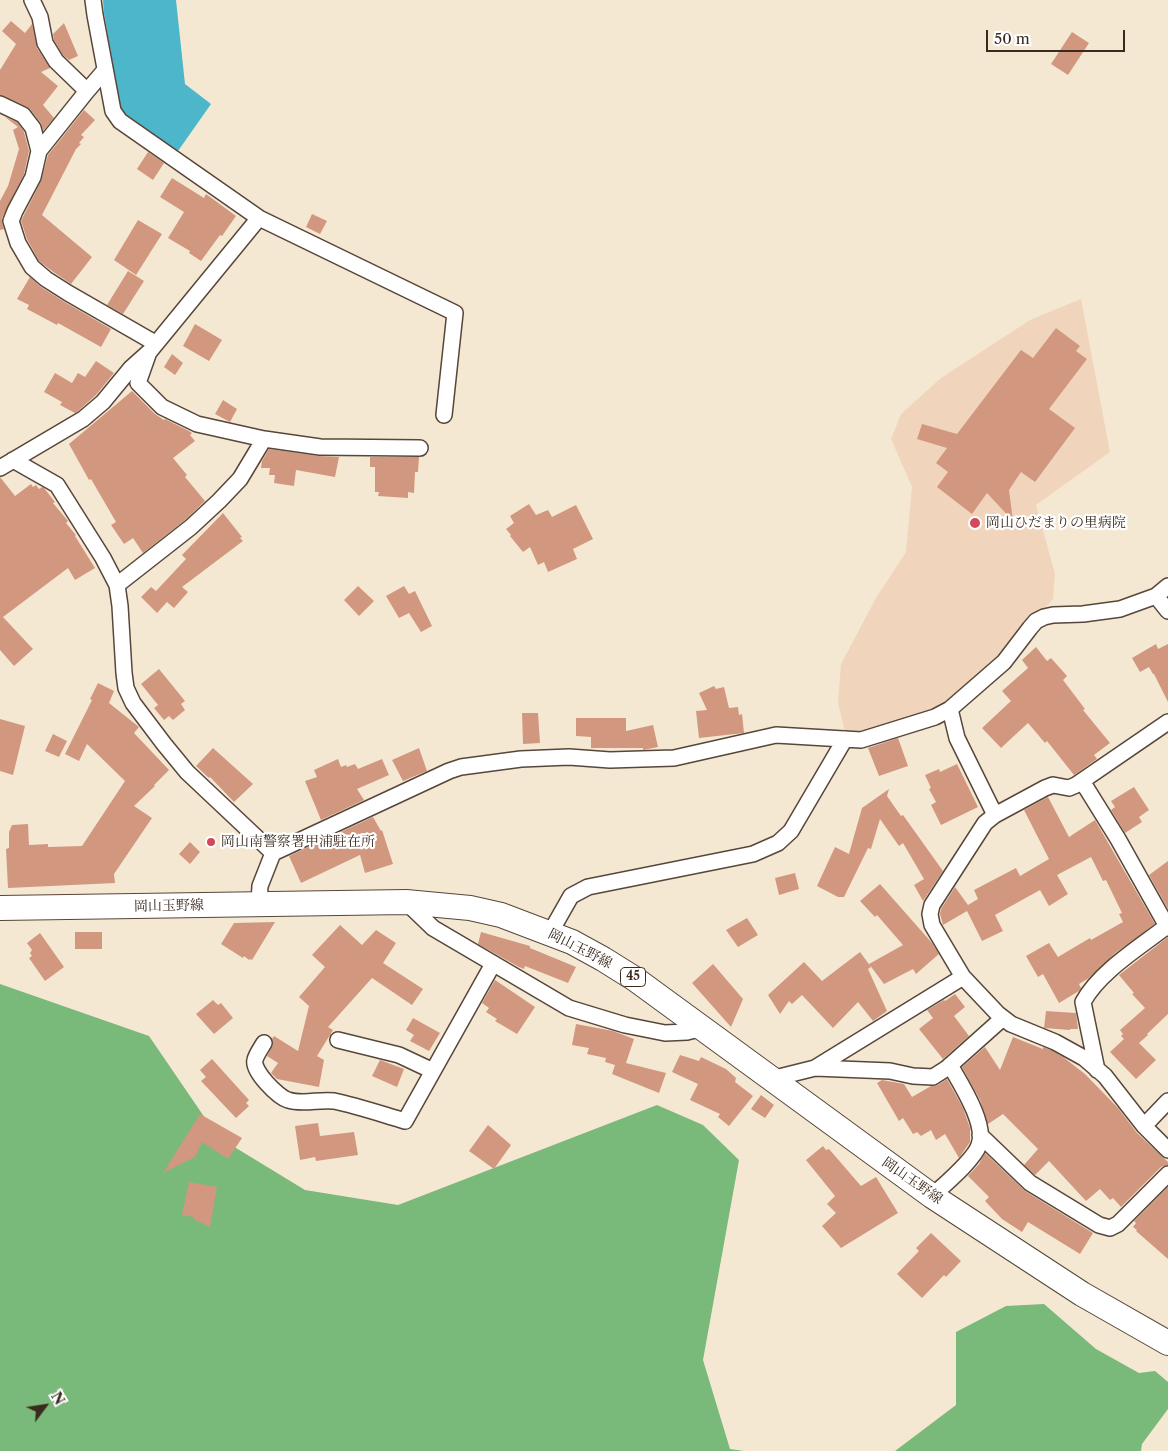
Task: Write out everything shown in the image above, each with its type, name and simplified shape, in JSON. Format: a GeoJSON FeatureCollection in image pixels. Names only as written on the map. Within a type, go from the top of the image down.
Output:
{"type":"FeatureCollection","features":[{"type":"Feature","properties":{"kind":"main road","name":"岡山玉野線"},"geometry":{"type":"LineString","coordinates":[[0,908],[406,902],[470,908],[501,915],[550,933],[572,942],[627,974],[932,1196],[1082,1294],[1168,1343]]}},
{"type":"Feature","properties":{"kind":"street"},"geometry":{"type":"LineString","coordinates":[[32,0],[40,17],[45,43],[56,61],[87,91]]}},
{"type":"Feature","properties":{"kind":"street"},"geometry":{"type":"LineString","coordinates":[[93,0],[113,111],[120,122],[259,218],[455,313],[444,415]]}},
{"type":"Feature","properties":{"kind":"street"},"geometry":{"type":"LineString","coordinates":[[105,70],[39,151],[33,177],[11,221],[18,243],[32,267],[53,284],[153,347]]}},
{"type":"Feature","properties":{"kind":"street"},"geometry":{"type":"LineString","coordinates":[[0,104],[23,115],[33,128],[39,151]]}},
{"type":"Feature","properties":{"kind":"street"},"geometry":{"type":"LineString","coordinates":[[6,464],[84,419],[103,402],[131,368],[153,347],[259,218]]}},
{"type":"Feature","properties":{"kind":"street"},"geometry":{"type":"LineString","coordinates":[[153,347],[138,383],[162,407],[197,424],[264,439],[320,447],[420,448]]}},
{"type":"Feature","properties":{"kind":"street"},"geometry":{"type":"LineString","coordinates":[[117,585],[184,532],[219,501],[240,480],[264,439]]}},
{"type":"Feature","properties":{"kind":"street"},"geometry":{"type":"LineString","coordinates":[[6,464],[57,485],[103,558],[117,585],[126,688],[133,703],[187,772],[273,853]]}},
{"type":"Feature","properties":{"kind":"street"},"geometry":{"type":"LineString","coordinates":[[259,904],[260,886],[273,853],[449,771],[461,767],[521,759],[569,757],[610,760],[674,758],[776,735],[861,740],[935,717],[950,709],[1004,662],[1036,621],[1053,615],[1083,614],[1120,608],[1156,596],[1168,586]]}},
{"type":"Feature","properties":{"kind":"street"},"geometry":{"type":"LineString","coordinates":[[1156,596],[1168,611]]}},
{"type":"Feature","properties":{"kind":"street"},"geometry":{"type":"LineString","coordinates":[[950,709],[957,738],[995,815]]}},
{"type":"Feature","properties":{"kind":"street"},"geometry":{"type":"LineString","coordinates":[[1168,722],[1082,782],[1069,788],[1053,785],[1045,788],[995,815],[985,823],[932,905],[930,914],[932,925],[962,977],[998,1014],[1011,1024],[1055,1042],[1084,1058],[1104,1076],[1144,1126],[1168,1150]]}},
{"type":"Feature","properties":{"kind":"street"},"geometry":{"type":"LineString","coordinates":[[550,933],[571,896],[588,887],[753,854],[778,843],[791,831],[845,739]]}},
{"type":"Feature","properties":{"kind":"street"},"geometry":{"type":"LineString","coordinates":[[1082,782],[1118,839],[1167,927],[1110,970],[1090,990],[1083,1002],[1097,1070]]}},
{"type":"Feature","properties":{"kind":"street"},"geometry":{"type":"LineString","coordinates":[[406,902],[433,928],[569,1008],[625,1026],[665,1033],[686,1032],[702,1028]]}},
{"type":"Feature","properties":{"kind":"street"},"geometry":{"type":"LineString","coordinates":[[264,1043],[254,1061],[255,1069],[267,1084],[287,1100],[305,1102],[331,1101],[359,1106],[405,1121],[492,964]]}},
{"type":"Feature","properties":{"kind":"street"},"geometry":{"type":"LineString","coordinates":[[815,1068],[962,977]]}},
{"type":"Feature","properties":{"kind":"street"},"geometry":{"type":"LineString","coordinates":[[771,1078],[815,1068],[890,1071],[913,1076],[932,1077],[950,1066],[1003,1018]]}},
{"type":"Feature","properties":{"kind":"street"},"geometry":{"type":"LineString","coordinates":[[338,1040],[399,1055],[433,1071]]}},
{"type":"Feature","properties":{"kind":"street"},"geometry":{"type":"LineString","coordinates":[[932,1196],[967,1163],[980,1144],[979,1128],[971,1102],[950,1066]]}},
{"type":"Feature","properties":{"kind":"street"},"geometry":{"type":"LineString","coordinates":[[1144,1126],[1168,1101]]}},
{"type":"Feature","properties":{"kind":"street"},"geometry":{"type":"LineString","coordinates":[[980,1135],[1030,1183],[1099,1225],[1110,1228],[1118,1224],[1168,1174]]}},
{"type":"Feature","properties":{"kind":"shaded area","name":"岡山ひだまりの里病院"},"geometry":{"type":"Polygon","coordinates":[[[1081,299],[1110,452],[1036,505],[1055,574],[1053,599],[1042,612],[1029,618],[1020,627],[999,660],[938,710],[913,721],[846,736],[838,703],[841,664],[876,598],[906,552],[912,487],[891,439],[901,414],[941,378],[1030,320],[1081,299]]]}},
{"type":"Feature","properties":{"kind":"green space"},"geometry":{"type":"Polygon","coordinates":[[[0,984],[149,1036],[218,1137],[305,1190],[398,1205],[657,1105],[703,1125],[739,1160],[703,1360],[730,1449],[744,1451],[0,1451],[0,984]]]}},
{"type":"Feature","properties":{"kind":"green space"},"geometry":{"type":"Polygon","coordinates":[[[1044,1304],[1096,1349],[1139,1373],[1155,1371],[1168,1382],[1168,1409],[1142,1444],[1141,1451],[895,1451],[956,1405],[956,1332],[1006,1306],[1044,1304]]]}},
{"type":"Feature","properties":{"kind":"water"},"geometry":{"type":"Polygon","coordinates":[[[103,0],[176,0],[185,84],[211,104],[178,151],[121,112],[103,0]]]}},
{"type":"Feature","properties":{"kind":"building"},"geometry":{"type":"Polygon","coordinates":[[[11,21],[25,33],[32,24],[37,48],[50,68],[41,72],[58,86],[43,105],[54,118],[43,131],[41,123],[30,109],[0,95],[0,70],[16,44],[2,31],[11,21]]]}},
{"type":"Feature","properties":{"kind":"building"},"geometry":{"type":"Polygon","coordinates":[[[64,23],[78,56],[69,60],[63,55],[54,40],[53,34],[64,23]]]}},
{"type":"Feature","properties":{"kind":"building"},"geometry":{"type":"Polygon","coordinates":[[[1072,32],[1089,43],[1068,75],[1051,64],[1072,32]]]}},
{"type":"Feature","properties":{"kind":"building"},"geometry":{"type":"Polygon","coordinates":[[[84,110],[95,120],[81,135],[84,137],[79,143],[81,144],[76,149],[42,215],[92,257],[71,284],[39,261],[27,239],[21,221],[41,181],[48,155],[84,110]]]}},
{"type":"Feature","properties":{"kind":"building"},"geometry":{"type":"Polygon","coordinates":[[[5,117],[17,122],[24,132],[29,151],[24,174],[2,218],[4,229],[0,230],[0,201],[8,186],[19,149],[13,130],[18,127],[5,117]]]}},
{"type":"Feature","properties":{"kind":"building"},"geometry":{"type":"Polygon","coordinates":[[[148,152],[164,163],[153,180],[137,169],[148,152]]]}},
{"type":"Feature","properties":{"kind":"building"},"geometry":{"type":"Polygon","coordinates":[[[172,178],[204,198],[206,194],[236,216],[201,261],[189,253],[190,251],[168,238],[184,212],[160,197],[172,178]]]}},
{"type":"Feature","properties":{"kind":"building"},"geometry":{"type":"Polygon","coordinates":[[[312,214],[327,221],[320,234],[306,227],[312,214]]]}},
{"type":"Feature","properties":{"kind":"building"},"geometry":{"type":"Polygon","coordinates":[[[138,220],[162,234],[136,275],[114,260],[138,220]]]}},
{"type":"Feature","properties":{"kind":"building"},"geometry":{"type":"Polygon","coordinates":[[[128,271],[144,281],[123,314],[107,305],[128,271]]]}},
{"type":"Feature","properties":{"kind":"building"},"geometry":{"type":"Polygon","coordinates":[[[30,277],[41,287],[111,329],[101,347],[58,323],[57,325],[27,309],[29,305],[17,299],[30,277]]]}},
{"type":"Feature","properties":{"kind":"building"},"geometry":{"type":"Polygon","coordinates":[[[195,324],[222,340],[209,361],[183,346],[195,324]]]}},
{"type":"Feature","properties":{"kind":"building"},"geometry":{"type":"Polygon","coordinates":[[[1056,328],[1080,346],[1076,351],[1087,359],[1049,409],[1075,428],[1035,482],[1021,472],[1009,490],[1013,521],[987,493],[972,514],[937,487],[948,472],[936,463],[947,448],[917,439],[922,424],[957,434],[1021,350],[1033,358],[1056,328]]]}},
{"type":"Feature","properties":{"kind":"building"},"geometry":{"type":"Polygon","coordinates":[[[172,354],[183,363],[175,375],[164,367],[172,354]]]}},
{"type":"Feature","properties":{"kind":"building"},"geometry":{"type":"Polygon","coordinates":[[[96,361],[114,373],[96,395],[75,413],[60,405],[62,402],[44,392],[55,373],[72,383],[78,373],[85,377],[96,361]]]}},
{"type":"Feature","properties":{"kind":"building"},"geometry":{"type":"Polygon","coordinates":[[[132,391],[155,414],[192,433],[190,435],[195,441],[173,458],[187,475],[185,477],[205,501],[185,520],[143,553],[133,538],[124,544],[111,525],[116,522],[69,444],[132,391]]]}},
{"type":"Feature","properties":{"kind":"building"},"geometry":{"type":"Polygon","coordinates":[[[223,400],[237,409],[230,422],[215,414],[223,400]]]}},
{"type":"Feature","properties":{"kind":"building"},"geometry":{"type":"Polygon","coordinates":[[[269,449],[339,457],[335,477],[296,470],[294,486],[274,483],[275,475],[269,475],[270,468],[261,468],[262,461],[269,449]]]}},
{"type":"Feature","properties":{"kind":"building"},"geometry":{"type":"Polygon","coordinates":[[[370,457],[419,457],[418,472],[415,472],[414,493],[408,492],[408,498],[378,496],[379,492],[375,492],[375,467],[370,467],[370,457]]]}},
{"type":"Feature","properties":{"kind":"building"},"geometry":{"type":"Polygon","coordinates":[[[0,477],[15,496],[31,484],[33,487],[36,485],[39,489],[44,488],[55,502],[53,503],[68,521],[66,523],[76,535],[95,568],[75,580],[68,568],[3,617],[33,649],[14,666],[0,650],[0,477]]]}},
{"type":"Feature","properties":{"kind":"building"},"geometry":{"type":"Polygon","coordinates":[[[529,504],[536,515],[548,510],[552,517],[576,505],[593,539],[573,549],[577,559],[548,572],[544,562],[538,565],[530,547],[523,552],[506,529],[514,523],[510,516],[529,504]]]}},
{"type":"Feature","properties":{"kind":"building"},"geometry":{"type":"Polygon","coordinates":[[[223,513],[242,537],[240,538],[243,541],[182,587],[188,592],[174,608],[167,602],[157,613],[141,597],[151,587],[156,591],[186,559],[182,555],[223,513]]]}},
{"type":"Feature","properties":{"kind":"building"},"geometry":{"type":"Polygon","coordinates":[[[358,586],[374,601],[359,616],[344,600],[358,586]]]}},
{"type":"Feature","properties":{"kind":"building"},"geometry":{"type":"Polygon","coordinates":[[[404,586],[409,594],[415,591],[432,626],[421,632],[409,613],[399,618],[386,596],[404,586]]]}},
{"type":"Feature","properties":{"kind":"building"},"geometry":{"type":"Polygon","coordinates":[[[1156,644],[1158,649],[1168,644],[1168,702],[1149,667],[1140,672],[1132,658],[1156,644]]]}},
{"type":"Feature","properties":{"kind":"building"},"geometry":{"type":"Polygon","coordinates":[[[1036,647],[1047,661],[1051,658],[1067,676],[1063,680],[1085,709],[1083,710],[1110,743],[1094,755],[1097,759],[1074,775],[1047,741],[1045,743],[1028,723],[1001,748],[982,728],[1011,701],[1002,691],[1028,668],[1022,660],[1036,647]]]}},
{"type":"Feature","properties":{"kind":"building"},"geometry":{"type":"Polygon","coordinates":[[[159,669],[185,701],[181,704],[185,710],[173,720],[169,716],[164,720],[154,708],[158,705],[141,684],[159,669]]]}},
{"type":"Feature","properties":{"kind":"building"},"geometry":{"type":"Polygon","coordinates":[[[98,683],[114,691],[109,703],[139,727],[134,733],[169,770],[134,806],[152,818],[114,874],[115,883],[8,888],[6,849],[9,848],[9,832],[12,825],[28,824],[29,845],[48,844],[48,847],[82,846],[125,781],[87,744],[79,761],[65,754],[92,700],[90,699],[98,683]]]}},
{"type":"Feature","properties":{"kind":"building"},"geometry":{"type":"Polygon","coordinates":[[[714,686],[716,689],[724,687],[729,708],[738,707],[739,715],[742,714],[744,733],[699,738],[696,711],[707,710],[699,693],[714,686]]]}},
{"type":"Feature","properties":{"kind":"building"},"geometry":{"type":"Polygon","coordinates":[[[522,713],[538,713],[540,743],[523,744],[522,713]]]}},
{"type":"Feature","properties":{"kind":"building"},"geometry":{"type":"Polygon","coordinates":[[[576,718],[626,718],[626,731],[653,725],[658,747],[643,750],[643,748],[591,748],[591,737],[576,736],[576,718]]]}},
{"type":"Feature","properties":{"kind":"building"},"geometry":{"type":"Polygon","coordinates":[[[0,719],[25,726],[13,775],[0,771],[0,719]]]}},
{"type":"Feature","properties":{"kind":"building"},"geometry":{"type":"Polygon","coordinates":[[[53,734],[67,741],[59,757],[45,751],[53,734]]]}},
{"type":"Feature","properties":{"kind":"building"},"geometry":{"type":"Polygon","coordinates":[[[898,738],[908,766],[879,776],[868,748],[898,738]]]}},
{"type":"Feature","properties":{"kind":"building"},"geometry":{"type":"Polygon","coordinates":[[[213,748],[253,784],[234,802],[210,777],[196,766],[213,748]]]}},
{"type":"Feature","properties":{"kind":"building"},"geometry":{"type":"Polygon","coordinates":[[[419,748],[427,771],[403,781],[392,760],[419,748]]]}},
{"type":"Feature","properties":{"kind":"building"},"geometry":{"type":"Polygon","coordinates":[[[338,759],[341,767],[355,764],[358,769],[382,759],[389,775],[357,789],[364,800],[321,820],[305,781],[317,777],[314,770],[338,759]]]}},
{"type":"Feature","properties":{"kind":"building"},"geometry":{"type":"Polygon","coordinates":[[[957,764],[978,807],[941,825],[931,805],[936,802],[929,789],[931,788],[925,775],[939,769],[940,772],[957,764]]]}},
{"type":"Feature","properties":{"kind":"building"},"geometry":{"type":"Polygon","coordinates":[[[1134,787],[1149,810],[1139,817],[1142,822],[1125,833],[1111,810],[1115,807],[1111,801],[1134,787]]]}},
{"type":"Feature","properties":{"kind":"building"},"geometry":{"type":"Polygon","coordinates":[[[889,789],[887,796],[943,871],[923,901],[914,885],[924,879],[903,843],[899,846],[880,819],[871,849],[868,848],[844,897],[838,897],[817,886],[835,847],[849,854],[862,808],[889,789]]]}},
{"type":"Feature","properties":{"kind":"building"},"geometry":{"type":"Polygon","coordinates":[[[1048,797],[1069,837],[1095,820],[1155,924],[1115,953],[1089,978],[1079,984],[1081,988],[1079,991],[1059,1003],[1043,974],[1038,977],[1026,956],[1049,943],[1058,957],[1090,938],[1091,940],[1123,922],[1119,914],[1122,913],[1106,880],[1103,881],[1091,857],[1057,875],[1068,894],[1049,906],[1040,890],[995,915],[1003,931],[982,941],[967,911],[943,925],[940,914],[941,909],[955,887],[968,905],[978,899],[974,890],[1016,868],[1020,876],[1049,859],[1024,810],[1048,797]]]}},
{"type":"Feature","properties":{"kind":"building"},"geometry":{"type":"Polygon","coordinates":[[[373,817],[382,830],[393,864],[365,873],[360,855],[301,883],[289,856],[373,817]]]}},
{"type":"Feature","properties":{"kind":"building"},"geometry":{"type":"Polygon","coordinates":[[[190,842],[200,852],[190,864],[179,854],[190,842]]]}},
{"type":"Feature","properties":{"kind":"building"},"geometry":{"type":"Polygon","coordinates":[[[1168,861],[1168,909],[1149,875],[1168,861]]]}},
{"type":"Feature","properties":{"kind":"building"},"geometry":{"type":"Polygon","coordinates":[[[795,873],[799,889],[779,895],[775,878],[795,873]]]}},
{"type":"Feature","properties":{"kind":"building"},"geometry":{"type":"Polygon","coordinates":[[[880,884],[932,943],[939,954],[916,974],[913,969],[884,984],[869,964],[903,945],[877,915],[875,917],[860,901],[880,884]]]}},
{"type":"Feature","properties":{"kind":"building"},"geometry":{"type":"Polygon","coordinates":[[[747,918],[758,935],[738,947],[726,930],[747,918]]]}},
{"type":"Feature","properties":{"kind":"building"},"geometry":{"type":"Polygon","coordinates":[[[275,922],[252,960],[244,956],[243,958],[221,944],[234,923],[275,922]]]}},
{"type":"Feature","properties":{"kind":"building"},"geometry":{"type":"Polygon","coordinates":[[[340,925],[362,945],[376,930],[396,943],[383,963],[423,989],[412,1005],[372,978],[328,1027],[333,1030],[317,1056],[324,1060],[319,1087],[277,1079],[271,1073],[278,1063],[267,1056],[272,1047],[272,1039],[274,1036],[298,1051],[309,1006],[299,997],[325,967],[312,955],[340,925]]]}},
{"type":"Feature","properties":{"kind":"building"},"geometry":{"type":"Polygon","coordinates":[[[75,932],[102,932],[102,949],[75,949],[75,932]]]}},
{"type":"Feature","properties":{"kind":"building"},"geometry":{"type":"Polygon","coordinates":[[[481,932],[530,946],[530,948],[576,967],[568,983],[525,966],[524,969],[478,944],[481,932]]]}},
{"type":"Feature","properties":{"kind":"building"},"geometry":{"type":"Polygon","coordinates":[[[40,933],[64,967],[45,981],[29,958],[32,956],[30,953],[32,950],[27,943],[40,933]]]}},
{"type":"Feature","properties":{"kind":"building"},"geometry":{"type":"Polygon","coordinates":[[[1168,937],[1168,1014],[1139,1043],[1156,1060],[1136,1079],[1110,1052],[1124,1039],[1121,1036],[1123,1034],[1120,1030],[1145,1008],[1132,994],[1134,993],[1119,975],[1168,937]]]}},
{"type":"Feature","properties":{"kind":"building"},"geometry":{"type":"Polygon","coordinates":[[[860,952],[871,967],[868,969],[887,1011],[873,1021],[858,1002],[833,1028],[802,995],[792,1004],[789,1001],[780,1014],[768,995],[804,962],[822,981],[860,952]]]}},
{"type":"Feature","properties":{"kind":"building"},"geometry":{"type":"Polygon","coordinates":[[[713,964],[743,999],[731,1027],[692,983],[713,964]]]}},
{"type":"Feature","properties":{"kind":"building"},"geometry":{"type":"Polygon","coordinates":[[[495,980],[535,1007],[517,1034],[495,1021],[497,1019],[486,1012],[489,1008],[482,1003],[495,980]]]}},
{"type":"Feature","properties":{"kind":"building"},"geometry":{"type":"Polygon","coordinates":[[[955,994],[965,1007],[954,1016],[969,1036],[943,1059],[919,1029],[933,1018],[927,1010],[955,994]]]}},
{"type":"Feature","properties":{"kind":"building"},"geometry":{"type":"Polygon","coordinates":[[[213,1000],[218,1005],[221,1003],[233,1018],[214,1034],[196,1014],[213,1000]]]}},
{"type":"Feature","properties":{"kind":"building"},"geometry":{"type":"Polygon","coordinates":[[[1046,1011],[1076,1013],[1078,1029],[1044,1028],[1046,1011]]]}},
{"type":"Feature","properties":{"kind":"building"},"geometry":{"type":"Polygon","coordinates":[[[413,1018],[440,1033],[429,1051],[410,1041],[414,1035],[406,1030],[413,1018]]]}},
{"type":"Feature","properties":{"kind":"building"},"geometry":{"type":"Polygon","coordinates":[[[576,1024],[613,1031],[634,1039],[626,1063],[666,1073],[659,1093],[612,1074],[615,1065],[605,1062],[606,1058],[587,1054],[589,1048],[572,1045],[576,1024]]]}},
{"type":"Feature","properties":{"kind":"building"},"geometry":{"type":"Polygon","coordinates":[[[1013,1037],[1043,1049],[1043,1047],[1051,1050],[1085,1074],[1118,1108],[1137,1133],[1168,1162],[1168,1165],[1161,1167],[1121,1207],[1113,1198],[1110,1200],[1100,1189],[1086,1201],[1049,1161],[1035,1175],[1024,1165],[1038,1149],[1003,1114],[988,1124],[980,1100],[962,1067],[985,1047],[1000,1070],[1013,1037]]]}},
{"type":"Feature","properties":{"kind":"building"},"geometry":{"type":"Polygon","coordinates":[[[680,1055],[699,1061],[701,1057],[726,1069],[736,1078],[735,1082],[753,1096],[729,1126],[718,1117],[720,1114],[690,1100],[698,1084],[672,1072],[680,1055]]]}},
{"type":"Feature","properties":{"kind":"building"},"geometry":{"type":"Polygon","coordinates":[[[212,1059],[249,1100],[246,1103],[249,1106],[236,1118],[201,1081],[206,1077],[200,1070],[212,1059]]]}},
{"type":"Feature","properties":{"kind":"building"},"geometry":{"type":"Polygon","coordinates":[[[380,1060],[404,1069],[397,1087],[372,1076],[380,1060]]]}},
{"type":"Feature","properties":{"kind":"building"},"geometry":{"type":"Polygon","coordinates":[[[947,1079],[963,1108],[970,1128],[970,1142],[959,1158],[945,1134],[936,1140],[931,1130],[921,1136],[917,1132],[913,1134],[903,1118],[899,1121],[877,1083],[882,1080],[904,1084],[912,1097],[947,1079]]]}},
{"type":"Feature","properties":{"kind":"building"},"geometry":{"type":"Polygon","coordinates":[[[761,1095],[774,1105],[765,1118],[751,1109],[761,1095]]]}},
{"type":"Feature","properties":{"kind":"building"},"geometry":{"type":"Polygon","coordinates":[[[200,1114],[242,1138],[228,1159],[202,1142],[195,1157],[163,1173],[200,1114]]]}},
{"type":"Feature","properties":{"kind":"building"},"geometry":{"type":"Polygon","coordinates":[[[318,1123],[320,1136],[354,1132],[358,1155],[316,1161],[315,1157],[300,1160],[295,1126],[318,1123]]]}},
{"type":"Feature","properties":{"kind":"building"},"geometry":{"type":"Polygon","coordinates":[[[488,1125],[511,1145],[494,1169],[469,1151],[488,1125]]]}},
{"type":"Feature","properties":{"kind":"building"},"geometry":{"type":"Polygon","coordinates":[[[823,1146],[826,1150],[829,1149],[861,1186],[876,1177],[898,1213],[841,1248],[822,1226],[836,1213],[827,1204],[835,1196],[806,1160],[823,1146]]]}},
{"type":"Feature","properties":{"kind":"building"},"geometry":{"type":"Polygon","coordinates":[[[985,1153],[1025,1191],[1093,1233],[1080,1254],[1028,1222],[1022,1232],[1002,1219],[985,1201],[989,1197],[968,1176],[979,1164],[985,1153]]]}},
{"type":"Feature","properties":{"kind":"building"},"geometry":{"type":"Polygon","coordinates":[[[189,1182],[217,1187],[210,1227],[193,1219],[194,1217],[182,1215],[189,1182]]]}},
{"type":"Feature","properties":{"kind":"building"},"geometry":{"type":"Polygon","coordinates":[[[1168,1187],[1168,1259],[1133,1227],[1136,1223],[1134,1221],[1168,1187]]]}},
{"type":"Feature","properties":{"kind":"building"},"geometry":{"type":"Polygon","coordinates":[[[931,1233],[961,1261],[946,1277],[944,1275],[922,1298],[897,1274],[919,1251],[916,1248],[931,1233]]]}},
{"type":"Feature","properties":{"kind":"place","name":"岡山ひだまりの里病院"},"geometry":{"type":"Point","coordinates":[975,523]}},
{"type":"Feature","properties":{"kind":"place","name":"岡山南警察署甲浦駐在所"},"geometry":{"type":"Point","coordinates":[211,842]}}]}
